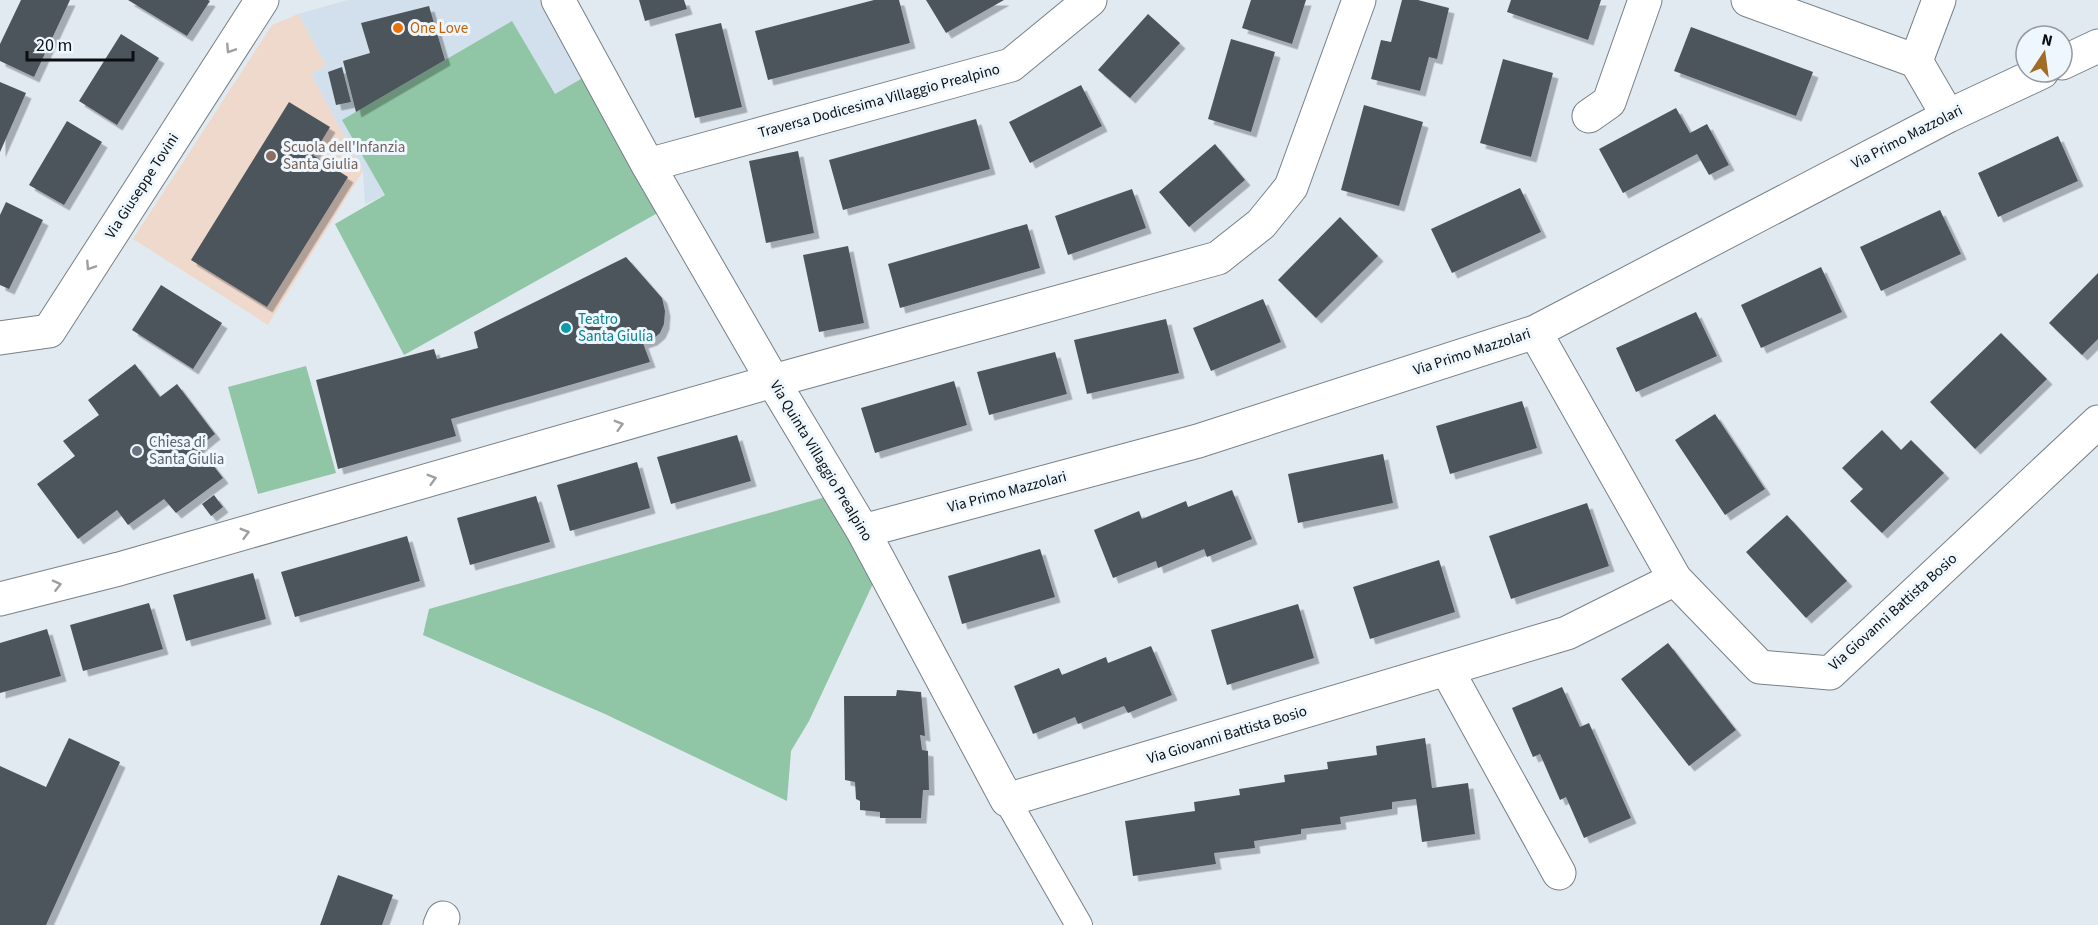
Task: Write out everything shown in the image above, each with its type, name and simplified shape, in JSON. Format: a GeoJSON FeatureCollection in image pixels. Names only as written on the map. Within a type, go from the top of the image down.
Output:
{"type":"FeatureCollection","features":[{"type":"Feature","properties":{"kind":"street","name":"Via Giuseppe Tovini"},"geometry":{"type":"LineString","coordinates":[[0,338],[49,331],[262,0]]}},
{"type":"Feature","properties":{"kind":"street","name":"Via Quinta Villaggio Prealpino"},"geometry":{"type":"LineString","coordinates":[[558,0],[648,165],[863,531],[1007,800],[1079,925]]}},
{"type":"Feature","properties":{"kind":"street","name":"Traversa Dodicesima Villaggio Prealpino"},"geometry":{"type":"LineString","coordinates":[[648,165],[1011,65],[1090,0]]}},
{"type":"Feature","properties":{"kind":"street"},"geometry":{"type":"LineString","coordinates":[[0,599],[119,569],[773,381],[1218,258],[1261,224],[1291,187],[1359,0]]}},
{"type":"Feature","properties":{"kind":"street"},"geometry":{"type":"LineString","coordinates":[[1589,116],[1609,102],[1645,0]]}},
{"type":"Feature","properties":{"kind":"street"},"geometry":{"type":"LineString","coordinates":[[1748,0],[1916,61],[1948,116]]}},
{"type":"Feature","properties":{"kind":"street"},"geometry":{"type":"LineString","coordinates":[[1916,61],[1939,0]]}},
{"type":"Feature","properties":{"kind":"street"},"geometry":{"type":"LineString","coordinates":[[2074,57],[2098,46]]}},
{"type":"Feature","properties":{"kind":"street","name":"Via Primo Mazzolari"},"geometry":{"type":"LineString","coordinates":[[863,531],[1198,441],[1534,332],[1948,116],[2016,84]]}},
{"type":"Feature","properties":{"kind":"street","name":"Via Giovanni Battista Bosio"},"geometry":{"type":"LineString","coordinates":[[1534,332],[1676,579],[1760,667],[1830,673],[2098,422]]}},
{"type":"Feature","properties":{"kind":"street","name":"Via Giovanni Battista Bosio"},"geometry":{"type":"LineString","coordinates":[[1007,800],[1567,633],[1676,579]]}},
{"type":"Feature","properties":{"kind":"street"},"geometry":{"type":"LineString","coordinates":[[1447,670],[1559,873]]}},
{"type":"Feature","properties":{"kind":"shaded area"},"geometry":{"type":"Polygon","coordinates":[[[348,0],[545,0],[586,76],[385,195],[365,204],[363,171],[311,74],[326,65],[298,14],[348,0]]]}},
{"type":"Feature","properties":{"kind":"shaded area","name":"Scuola dell'Infanzia Santa Giulia"},"geometry":{"type":"Polygon","coordinates":[[[298,14],[326,65],[311,74],[363,171],[268,325],[133,239],[272,25],[298,14]]]}},
{"type":"Feature","properties":{"kind":"green space"},"geometry":{"type":"Polygon","coordinates":[[[512,21],[555,94],[586,76],[663,210],[404,355],[335,224],[385,195],[342,120],[512,21]]]}},
{"type":"Feature","properties":{"kind":"green space"},"geometry":{"type":"Polygon","coordinates":[[[306,366],[336,473],[258,494],[228,387],[306,366]]]}},
{"type":"Feature","properties":{"kind":"green space"},"geometry":{"type":"Polygon","coordinates":[[[829,496],[877,575],[809,721],[791,751],[787,801],[605,714],[423,635],[429,609],[829,496]]]}},
{"type":"Feature","properties":{"kind":"building"},"geometry":{"type":"Polygon","coordinates":[[[21,0],[70,0],[34,77],[0,61],[0,44],[21,0]]]}},
{"type":"Feature","properties":{"kind":"building"},"geometry":{"type":"Polygon","coordinates":[[[128,0],[208,0],[210,1],[187,36],[128,0]]]}},
{"type":"Feature","properties":{"kind":"building"},"geometry":{"type":"Polygon","coordinates":[[[639,0],[684,0],[687,9],[645,21],[639,0]]]}},
{"type":"Feature","properties":{"kind":"building"},"geometry":{"type":"Polygon","coordinates":[[[874,0],[899,0],[910,43],[768,80],[755,31],[874,0]]]}},
{"type":"Feature","properties":{"kind":"building"},"geometry":{"type":"Polygon","coordinates":[[[926,0],[1004,0],[946,33],[926,0]]]}},
{"type":"Feature","properties":{"kind":"building"},"geometry":{"type":"Polygon","coordinates":[[[1251,0],[1306,0],[1292,44],[1242,28],[1251,0]]]}},
{"type":"Feature","properties":{"kind":"building"},"geometry":{"type":"Polygon","coordinates":[[[1402,0],[1418,0],[1449,8],[1437,59],[1429,57],[1420,91],[1371,79],[1381,40],[1391,42],[1402,0]]]}},
{"type":"Feature","properties":{"kind":"building"},"geometry":{"type":"Polygon","coordinates":[[[1511,0],[1601,0],[1588,40],[1507,12],[1511,0]]]}},
{"type":"Feature","properties":{"kind":"building"},"geometry":{"type":"Polygon","coordinates":[[[429,6],[445,60],[356,112],[343,61],[370,53],[361,23],[429,6]]]}},
{"type":"Feature","properties":{"kind":"building"},"geometry":{"type":"Polygon","coordinates":[[[1148,14],[1180,43],[1130,98],[1098,70],[1148,14]]]}},
{"type":"Feature","properties":{"kind":"building"},"geometry":{"type":"Polygon","coordinates":[[[721,23],[742,107],[695,118],[675,34],[721,23]]]}},
{"type":"Feature","properties":{"kind":"building"},"geometry":{"type":"Polygon","coordinates":[[[1691,27],[1813,72],[1796,116],[1674,71],[1691,27]]]}},
{"type":"Feature","properties":{"kind":"building"},"geometry":{"type":"Polygon","coordinates":[[[121,34],[159,58],[117,125],[79,101],[121,34]]]}},
{"type":"Feature","properties":{"kind":"building"},"geometry":{"type":"Polygon","coordinates":[[[1231,39],[1275,52],[1251,132],[1208,119],[1231,39]]]}},
{"type":"Feature","properties":{"kind":"building"},"geometry":{"type":"Polygon","coordinates":[[[1503,59],[1553,73],[1531,157],[1480,143],[1503,59]]]}},
{"type":"Feature","properties":{"kind":"building"},"geometry":{"type":"Polygon","coordinates":[[[342,67],[351,102],[336,105],[328,72],[342,67]]]}},
{"type":"Feature","properties":{"kind":"building"},"geometry":{"type":"Polygon","coordinates":[[[0,82],[26,93],[0,152],[0,82]]]}},
{"type":"Feature","properties":{"kind":"building"},"geometry":{"type":"Polygon","coordinates":[[[1081,85],[1102,126],[1030,163],[1009,122],[1081,85]]]}},
{"type":"Feature","properties":{"kind":"building"},"geometry":{"type":"Polygon","coordinates":[[[289,102],[330,127],[313,155],[348,177],[267,307],[191,260],[289,102]]]}},
{"type":"Feature","properties":{"kind":"building"},"geometry":{"type":"Polygon","coordinates":[[[1364,105],[1423,122],[1399,206],[1341,190],[1364,105]]]}},
{"type":"Feature","properties":{"kind":"building"},"geometry":{"type":"Polygon","coordinates":[[[1676,108],[1690,133],[1707,124],[1729,165],[1709,175],[1697,154],[1623,193],[1599,149],[1676,108]]]}},
{"type":"Feature","properties":{"kind":"building"},"geometry":{"type":"Polygon","coordinates":[[[976,119],[990,169],[843,210],[829,160],[976,119]]]}},
{"type":"Feature","properties":{"kind":"building"},"geometry":{"type":"Polygon","coordinates":[[[67,121],[102,142],[64,205],[29,185],[67,121]]]}},
{"type":"Feature","properties":{"kind":"building"},"geometry":{"type":"Polygon","coordinates":[[[2058,136],[2078,181],[1998,217],[1978,173],[2058,136]]]}},
{"type":"Feature","properties":{"kind":"building"},"geometry":{"type":"Polygon","coordinates":[[[1215,144],[1245,180],[1189,227],[1159,192],[1215,144]]]}},
{"type":"Feature","properties":{"kind":"building"},"geometry":{"type":"Polygon","coordinates":[[[798,151],[814,233],[766,243],[749,161],[798,151]]]}},
{"type":"Feature","properties":{"kind":"building"},"geometry":{"type":"Polygon","coordinates":[[[1520,188],[1541,232],[1452,273],[1431,229],[1520,188]]]}},
{"type":"Feature","properties":{"kind":"building"},"geometry":{"type":"Polygon","coordinates":[[[1132,189],[1146,228],[1068,255],[1055,216],[1132,189]]]}},
{"type":"Feature","properties":{"kind":"building"},"geometry":{"type":"Polygon","coordinates":[[[6,202],[43,220],[9,289],[0,285],[0,215],[6,202]]]}},
{"type":"Feature","properties":{"kind":"building"},"geometry":{"type":"Polygon","coordinates":[[[1940,210],[1961,254],[1881,291],[1860,247],[1940,210]]]}},
{"type":"Feature","properties":{"kind":"building"},"geometry":{"type":"Polygon","coordinates":[[[1340,217],[1378,256],[1316,318],[1278,280],[1340,217]]]}},
{"type":"Feature","properties":{"kind":"building"},"geometry":{"type":"Polygon","coordinates":[[[1027,224],[1040,268],[900,308],[888,264],[1027,224]]]}},
{"type":"Feature","properties":{"kind":"building"},"geometry":{"type":"Polygon","coordinates":[[[848,246],[864,323],[819,332],[803,255],[848,246]]]}},
{"type":"Feature","properties":{"kind":"building"},"geometry":{"type":"Polygon","coordinates":[[[626,257],[662,298],[665,311],[664,324],[660,333],[652,340],[643,343],[650,362],[451,419],[456,436],[338,469],[316,380],[434,349],[437,359],[478,348],[474,332],[626,257]]]}},
{"type":"Feature","properties":{"kind":"building"},"geometry":{"type":"Polygon","coordinates":[[[1821,267],[1842,312],[1761,348],[1741,305],[1821,267]]]}},
{"type":"Feature","properties":{"kind":"building"},"geometry":{"type":"Polygon","coordinates":[[[2098,273],[2098,339],[2082,355],[2049,323],[2098,273]]]}},
{"type":"Feature","properties":{"kind":"building"},"geometry":{"type":"Polygon","coordinates":[[[161,285],[222,323],[193,369],[132,330],[161,285]]]}},
{"type":"Feature","properties":{"kind":"building"},"geometry":{"type":"Polygon","coordinates":[[[1263,299],[1281,342],[1211,371],[1193,328],[1263,299]]]}},
{"type":"Feature","properties":{"kind":"building"},"geometry":{"type":"Polygon","coordinates":[[[1696,312],[1717,356],[1636,392],[1616,348],[1696,312]]]}},
{"type":"Feature","properties":{"kind":"building"},"geometry":{"type":"Polygon","coordinates":[[[1166,319],[1179,373],[1087,394],[1074,340],[1166,319]]]}},
{"type":"Feature","properties":{"kind":"building"},"geometry":{"type":"Polygon","coordinates":[[[2001,333],[2047,379],[1975,449],[1930,402],[2001,333]]]}},
{"type":"Feature","properties":{"kind":"building"},"geometry":{"type":"Polygon","coordinates":[[[1055,352],[1067,394],[989,415],[977,372],[1055,352]]]}},
{"type":"Feature","properties":{"kind":"building","name":"Chiesa di Santa Giulia"},"geometry":{"type":"Polygon","coordinates":[[[135,364],[160,397],[177,384],[215,434],[199,447],[223,478],[176,513],[164,499],[128,525],[117,510],[78,539],[37,484],[75,456],[63,441],[99,415],[88,400],[135,364]]]}},
{"type":"Feature","properties":{"kind":"building"},"geometry":{"type":"Polygon","coordinates":[[[954,381],[967,425],[875,453],[861,408],[954,381]]]}},
{"type":"Feature","properties":{"kind":"building"},"geometry":{"type":"Polygon","coordinates":[[[1522,401],[1537,448],[1450,474],[1436,426],[1522,401]]]}},
{"type":"Feature","properties":{"kind":"building"},"geometry":{"type":"Polygon","coordinates":[[[1715,414],[1765,489],[1725,515],[1675,440],[1715,414]]]}},
{"type":"Feature","properties":{"kind":"building"},"geometry":{"type":"Polygon","coordinates":[[[1882,430],[1901,450],[1911,440],[1944,473],[1882,533],[1850,501],[1863,489],[1842,468],[1882,430]]]}},
{"type":"Feature","properties":{"kind":"building"},"geometry":{"type":"Polygon","coordinates":[[[737,435],[751,481],[671,504],[657,457],[737,435]]]}},
{"type":"Feature","properties":{"kind":"building"},"geometry":{"type":"Polygon","coordinates":[[[1383,454],[1393,503],[1298,523],[1288,474],[1383,454]]]}},
{"type":"Feature","properties":{"kind":"building"},"geometry":{"type":"Polygon","coordinates":[[[637,462],[650,508],[570,531],[557,485],[637,462]]]}},
{"type":"Feature","properties":{"kind":"building"},"geometry":{"type":"Polygon","coordinates":[[[1232,490],[1252,539],[1207,557],[1204,549],[1158,568],[1156,561],[1113,578],[1094,530],[1139,511],[1142,519],[1186,501],[1188,507],[1232,490]]]}},
{"type":"Feature","properties":{"kind":"building"},"geometry":{"type":"Polygon","coordinates":[[[214,495],[223,507],[211,516],[202,504],[214,495]]]}},
{"type":"Feature","properties":{"kind":"building"},"geometry":{"type":"Polygon","coordinates":[[[536,496],[550,542],[470,565],[457,518],[536,496]]]}},
{"type":"Feature","properties":{"kind":"building"},"geometry":{"type":"Polygon","coordinates":[[[1587,503],[1609,566],[1511,599],[1489,536],[1587,503]]]}},
{"type":"Feature","properties":{"kind":"building"},"geometry":{"type":"Polygon","coordinates":[[[1787,515],[1847,581],[1806,618],[1746,552],[1787,515]]]}},
{"type":"Feature","properties":{"kind":"building"},"geometry":{"type":"Polygon","coordinates":[[[407,536],[420,581],[295,617],[281,572],[407,536]]]}},
{"type":"Feature","properties":{"kind":"building"},"geometry":{"type":"Polygon","coordinates":[[[1040,549],[1055,597],[962,624],[948,576],[1040,549]]]}},
{"type":"Feature","properties":{"kind":"building"},"geometry":{"type":"Polygon","coordinates":[[[1439,560],[1455,612],[1370,639],[1353,587],[1439,560]]]}},
{"type":"Feature","properties":{"kind":"building"},"geometry":{"type":"Polygon","coordinates":[[[253,573],[266,619],[186,641],[173,595],[253,573]]]}},
{"type":"Feature","properties":{"kind":"building"},"geometry":{"type":"Polygon","coordinates":[[[149,603],[163,649],[83,671],[70,625],[149,603]]]}},
{"type":"Feature","properties":{"kind":"building"},"geometry":{"type":"Polygon","coordinates":[[[1298,604],[1314,658],[1227,685],[1211,630],[1298,604]]]}},
{"type":"Feature","properties":{"kind":"building"},"geometry":{"type":"Polygon","coordinates":[[[47,629],[61,676],[0,693],[0,643],[47,629]]]}},
{"type":"Feature","properties":{"kind":"building"},"geometry":{"type":"Polygon","coordinates":[[[1668,643],[1736,730],[1689,766],[1621,679],[1668,643]]]}},
{"type":"Feature","properties":{"kind":"building"},"geometry":{"type":"Polygon","coordinates":[[[1151,646],[1172,695],[1128,713],[1124,706],[1078,724],[1075,717],[1033,734],[1014,686],[1059,668],[1062,675],[1106,657],[1108,663],[1151,646]]]}},
{"type":"Feature","properties":{"kind":"building"},"geometry":{"type":"Polygon","coordinates":[[[1562,687],[1580,727],[1589,723],[1631,818],[1584,838],[1566,797],[1560,800],[1540,754],[1533,757],[1512,708],[1562,687]]]}},
{"type":"Feature","properties":{"kind":"building"},"geometry":{"type":"Polygon","coordinates":[[[897,690],[921,692],[925,736],[920,735],[922,750],[928,751],[929,790],[923,790],[921,818],[880,818],[880,812],[860,810],[860,801],[856,799],[855,782],[845,780],[844,696],[896,696],[897,690]]]}},
{"type":"Feature","properties":{"kind":"building"},"geometry":{"type":"Polygon","coordinates":[[[69,738],[120,762],[46,925],[0,925],[0,766],[46,787],[69,738]]]}},
{"type":"Feature","properties":{"kind":"building"},"geometry":{"type":"Polygon","coordinates":[[[1425,738],[1432,788],[1468,783],[1475,834],[1422,842],[1416,799],[1392,802],[1392,809],[1340,817],[1341,824],[1301,829],[1301,834],[1254,841],[1255,848],[1214,853],[1216,864],[1133,876],[1125,821],[1195,811],[1194,802],[1240,795],[1239,789],[1285,782],[1284,775],[1328,769],[1327,762],[1377,755],[1376,746],[1425,738]]]}},
{"type":"Feature","properties":{"kind":"building"},"geometry":{"type":"Polygon","coordinates":[[[338,875],[393,895],[382,925],[320,925],[338,875]]]}},
{"type":"Feature","properties":{"kind":"place","name":"One Love"},"geometry":{"type":"Point","coordinates":[398,28]}},
{"type":"Feature","properties":{"kind":"place","name":"Scuola dell'Infanzia Santa Giulia"},"geometry":{"type":"Point","coordinates":[271,156]}},
{"type":"Feature","properties":{"kind":"place","name":"Teatro Santa Giulia"},"geometry":{"type":"Point","coordinates":[566,328]}},
{"type":"Feature","properties":{"kind":"place","name":"Chiesa di Santa Giulia"},"geometry":{"type":"Point","coordinates":[137,451]}}]}
